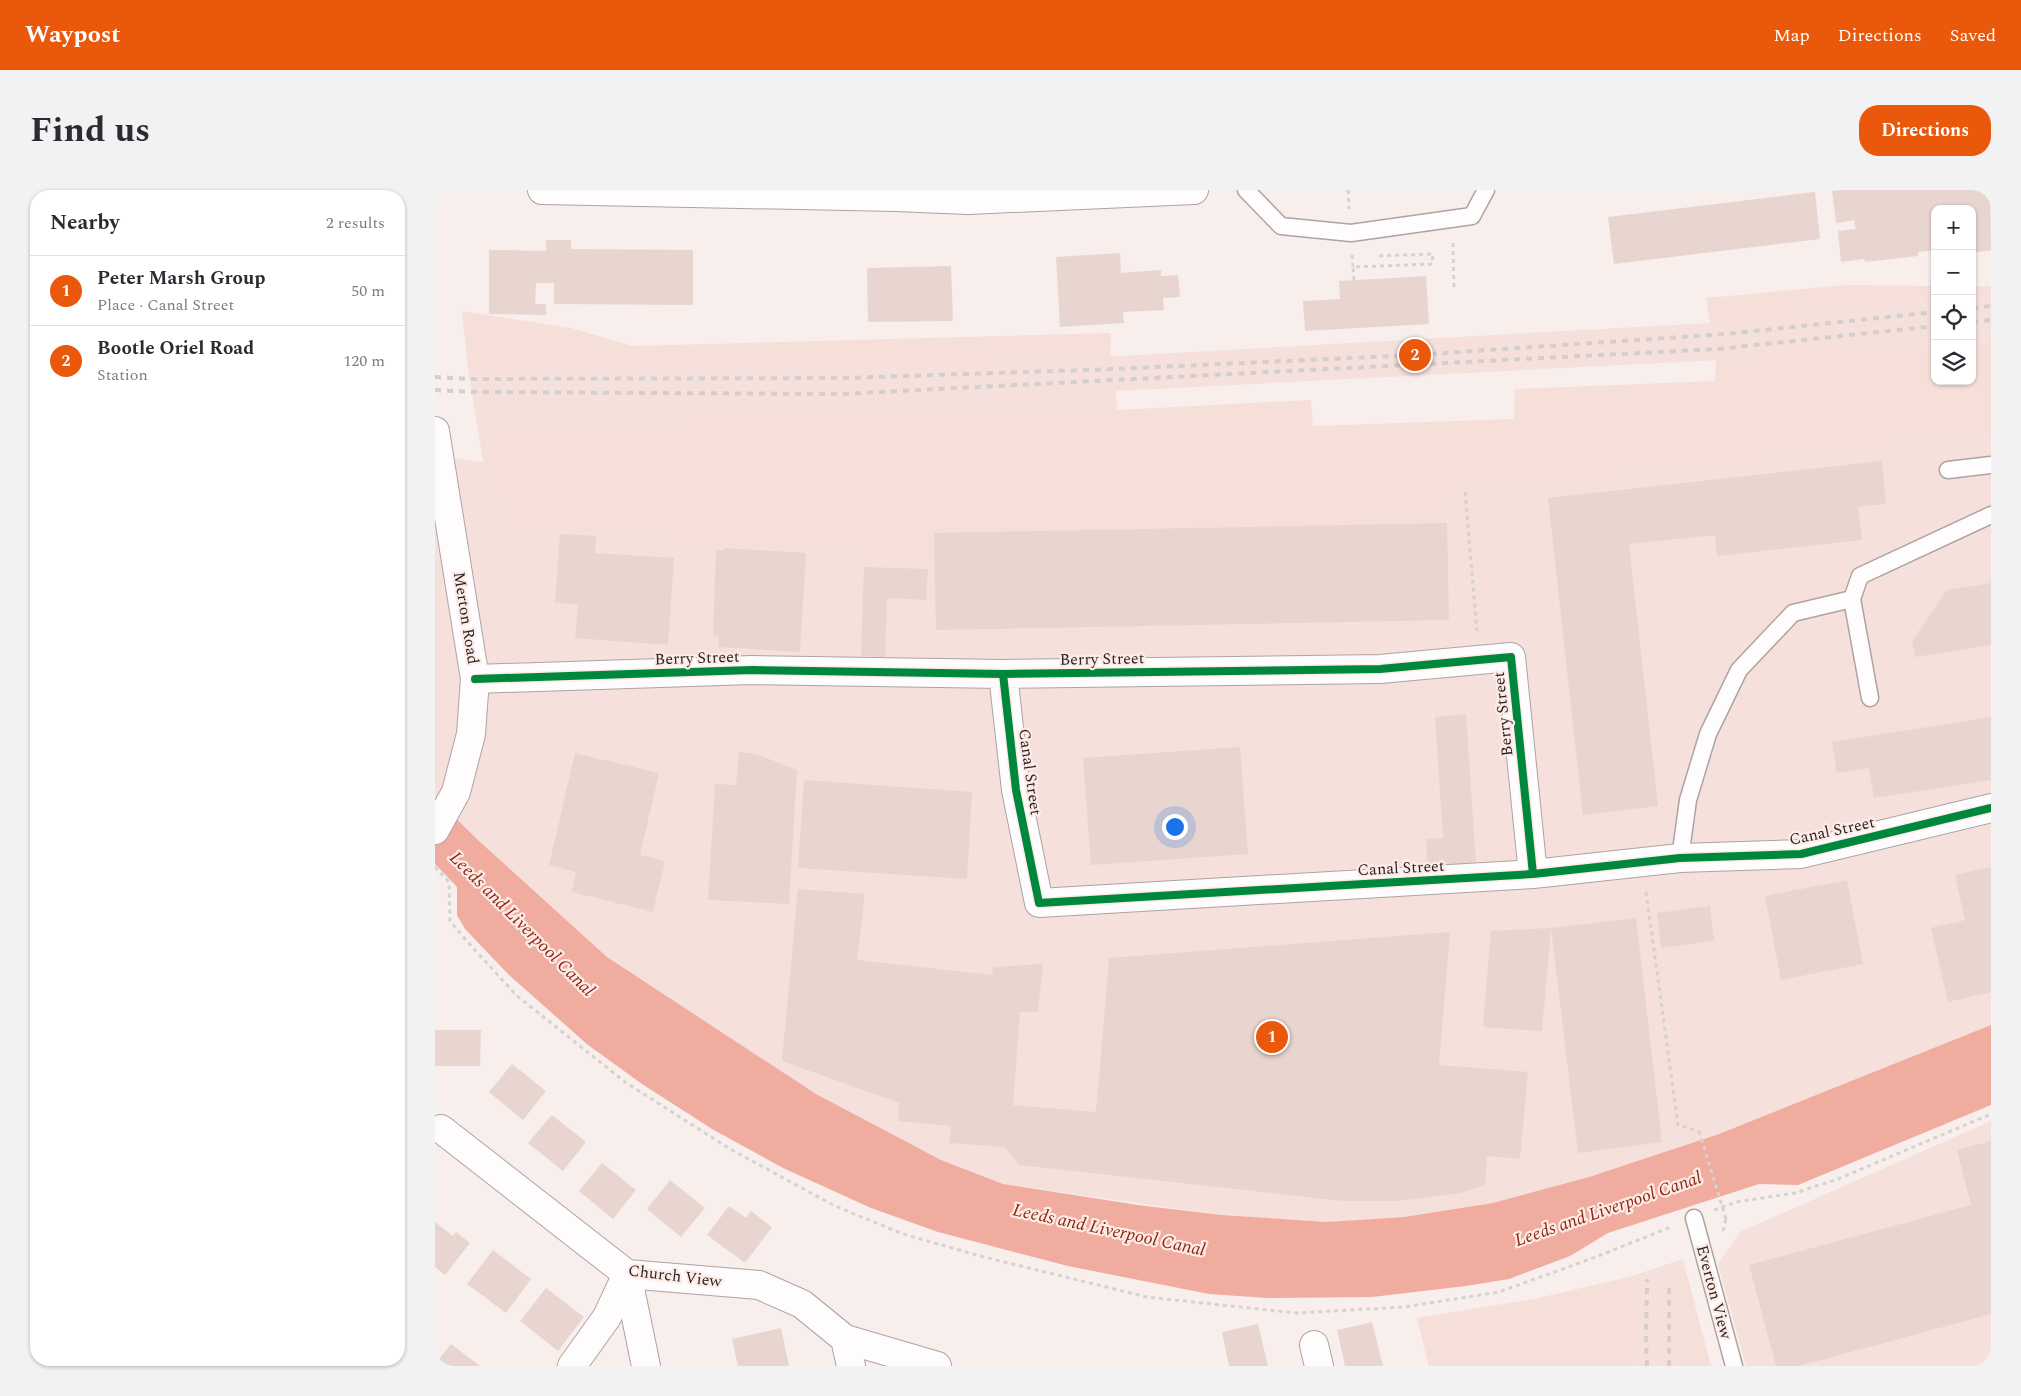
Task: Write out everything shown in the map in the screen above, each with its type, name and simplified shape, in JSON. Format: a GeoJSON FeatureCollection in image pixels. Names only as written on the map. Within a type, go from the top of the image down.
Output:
{"type":"FeatureCollection","features":[{"type":"Feature","properties":{"kind":"street"},"geometry":{"type":"LineString","coordinates":[[543,190],[896,193],[968,200],[1194,190]]}},
{"type":"Feature","properties":{"kind":"street","name":"Merton Road"},"geometry":{"type":"LineString","coordinates":[[435,431],[475,679],[471,734],[456,792],[435,830]]}},
{"type":"Feature","properties":{"kind":"street","name":"Berry Street"},"geometry":{"type":"LineString","coordinates":[[475,679],[752,670],[1003,674],[1380,669],[1511,657],[1533,874]]}},
{"type":"Feature","properties":{"kind":"street","name":"Canal Street"},"geometry":{"type":"LineString","coordinates":[[1003,674],[1017,790],[1039,903],[1533,874],[1680,858],[1801,854],[1991,808]]}},
{"type":"Feature","properties":{"kind":"street","name":"Church View"},"geometry":{"type":"LineString","coordinates":[[444,1126],[627,1274],[759,1285],[802,1304],[845,1339],[937,1366]]}},
{"type":"Feature","properties":{"kind":"street"},"geometry":{"type":"LineString","coordinates":[[572,1366],[607,1317],[627,1274]]}},
{"type":"Feature","properties":{"kind":"street"},"geometry":{"type":"LineString","coordinates":[[627,1274],[646,1366]]}},
{"type":"Feature","properties":{"kind":"street"},"geometry":{"type":"LineString","coordinates":[[845,1339],[851,1366]]}},
{"type":"Feature","properties":{"kind":"lane"},"geometry":{"type":"LineString","coordinates":[[1246,190],[1281,226],[1351,233],[1472,216],[1486,190]]}},
{"type":"Feature","properties":{"kind":"lane"},"geometry":{"type":"LineString","coordinates":[[1948,470],[1991,465]]}},
{"type":"Feature","properties":{"kind":"lane"},"geometry":{"type":"LineString","coordinates":[[1870,698],[1852,599],[1860,576],[1991,515]]}},
{"type":"Feature","properties":{"kind":"lane"},"geometry":{"type":"LineString","coordinates":[[1680,858],[1688,800],[1709,734],[1739,670],[1793,613],[1852,599]]}},
{"type":"Feature","properties":{"kind":"lane","name":"Everton View"},"geometry":{"type":"LineString","coordinates":[[1694,1218],[1734,1366]]}},
{"type":"Feature","properties":{"kind":"path"},"geometry":{"type":"LineString","coordinates":[[1354,280],[1353,267],[1432,264],[1433,254],[1369,256],[1369,231]]}},
{"type":"Feature","properties":{"kind":"path"},"geometry":{"type":"LineString","coordinates":[[1465,492],[1479,660]]}},
{"type":"Feature","properties":{"kind":"path"},"geometry":{"type":"LineString","coordinates":[[1642,862],[1678,1125],[1699,1131],[1726,1219]]}},
{"type":"Feature","properties":{"kind":"path"},"geometry":{"type":"LineString","coordinates":[[435,867],[449,882],[450,921],[516,995],[625,1082],[730,1149],[835,1206],[903,1234],[980,1256],[1147,1297],[1296,1313],[1404,1307],[1499,1292],[1593,1258],[1736,1202],[1795,1193],[1838,1179],[1991,1114]]}},
{"type":"Feature","properties":{"kind":"shaded area"},"geometry":{"type":"Polygon","coordinates":[[[1847,285],[1931,286],[1931,300],[1710,323],[1706,298],[1847,285]]]}},
{"type":"Feature","properties":{"kind":"shaded area"},"geometry":{"type":"Polygon","coordinates":[[[1976,286],[1991,286],[1991,294],[1976,296],[1976,286]]]}},
{"type":"Feature","properties":{"kind":"shaded area"},"geometry":{"type":"Polygon","coordinates":[[[1991,294],[1991,342],[1976,343],[1976,296],[1991,294]]]}},
{"type":"Feature","properties":{"kind":"shaded area"},"geometry":{"type":"Polygon","coordinates":[[[1931,300],[1931,346],[1780,357],[1116,391],[1117,410],[766,413],[479,437],[468,368],[938,366],[1710,323],[1931,300]]]}},
{"type":"Feature","properties":{"kind":"shaded area"},"geometry":{"type":"Polygon","coordinates":[[[462,311],[571,328],[632,346],[1111,333],[1110,357],[938,366],[468,368],[462,311]]]}},
{"type":"Feature","properties":{"kind":"shaded area"},"geometry":{"type":"Polygon","coordinates":[[[1991,342],[1991,432],[1448,494],[1447,523],[935,533],[934,561],[512,525],[485,471],[479,437],[766,413],[1117,410],[1311,400],[1313,426],[1514,419],[1515,389],[1715,381],[1716,359],[1931,346],[1931,385],[1976,385],[1976,343],[1991,342]]]}},
{"type":"Feature","properties":{"kind":"shaded area"},"geometry":{"type":"Polygon","coordinates":[[[1991,432],[1991,1025],[1719,1134],[1589,1177],[1493,1203],[1404,1217],[1327,1222],[1221,1215],[1003,1184],[941,1160],[816,1094],[607,957],[479,841],[435,798],[435,456],[483,462],[485,471],[934,561],[934,533],[1447,494],[1991,432]]]}},
{"type":"Feature","properties":{"kind":"shaded area"},"geometry":{"type":"Polygon","coordinates":[[[1991,1121],[1991,1366],[1746,1366],[1718,1264],[1740,1232],[1991,1121]]]}},
{"type":"Feature","properties":{"kind":"shaded area"},"geometry":{"type":"Polygon","coordinates":[[[1683,1259],[1686,1366],[1630,1366],[1629,1277],[1683,1259]]]}},
{"type":"Feature","properties":{"kind":"shaded area"},"geometry":{"type":"Polygon","coordinates":[[[1683,1259],[1711,1366],[1686,1366],[1683,1259]]]}},
{"type":"Feature","properties":{"kind":"shaded area"},"geometry":{"type":"Polygon","coordinates":[[[1629,1277],[1630,1366],[1429,1366],[1417,1318],[1534,1299],[1629,1277]]]}},
{"type":"Feature","properties":{"kind":"water","name":"Leeds and Liverpool Canal"},"geometry":{"type":"Polygon","coordinates":[[[435,798],[479,841],[607,957],[816,1094],[941,1160],[1003,1184],[1138,1205],[1221,1215],[1327,1222],[1404,1217],[1493,1203],[1589,1177],[1719,1134],[1991,1025],[1991,1105],[1798,1185],[1759,1184],[1608,1233],[1570,1256],[1509,1279],[1372,1297],[1268,1298],[1209,1294],[1068,1266],[938,1232],[871,1208],[783,1168],[712,1129],[642,1084],[588,1045],[509,975],[465,929],[457,915],[457,887],[435,864],[435,798]]]}},
{"type":"Feature","properties":{"kind":"building"},"geometry":{"type":"Polygon","coordinates":[[[1990,190],[1991,250],[1976,252],[1976,205],[1931,205],[1931,250],[1918,252],[1918,256],[1865,262],[1864,259],[1841,262],[1838,231],[1856,229],[1854,220],[1836,223],[1832,191],[1990,190]]]}},
{"type":"Feature","properties":{"kind":"building"},"geometry":{"type":"Polygon","coordinates":[[[1815,192],[1820,239],[1614,264],[1608,217],[1815,192]]]}},
{"type":"Feature","properties":{"kind":"building"},"geometry":{"type":"Polygon","coordinates":[[[546,240],[571,240],[571,249],[693,250],[693,305],[554,304],[554,283],[536,283],[535,304],[546,304],[546,315],[489,314],[489,250],[546,251],[546,240]]]}},
{"type":"Feature","properties":{"kind":"building"},"geometry":{"type":"Polygon","coordinates":[[[1120,253],[1121,273],[1161,270],[1161,276],[1178,275],[1180,297],[1163,298],[1164,310],[1123,312],[1124,323],[1060,327],[1056,257],[1120,253]]]}},
{"type":"Feature","properties":{"kind":"building"},"geometry":{"type":"Polygon","coordinates":[[[951,266],[953,321],[868,322],[867,268],[951,266]]]}},
{"type":"Feature","properties":{"kind":"building"},"geometry":{"type":"Polygon","coordinates":[[[1426,276],[1429,324],[1305,331],[1303,301],[1340,299],[1339,281],[1426,276]]]}},
{"type":"Feature","properties":{"kind":"building"},"geometry":{"type":"Polygon","coordinates":[[[1882,461],[1886,504],[1858,507],[1862,540],[1717,556],[1715,535],[1629,544],[1658,806],[1583,815],[1548,498],[1882,461]]]}},
{"type":"Feature","properties":{"kind":"building"},"geometry":{"type":"Polygon","coordinates":[[[1447,523],[1449,620],[936,630],[934,533],[1447,523]]]}},
{"type":"Feature","properties":{"kind":"building"},"geometry":{"type":"Polygon","coordinates":[[[560,534],[596,536],[595,553],[674,558],[668,645],[575,638],[578,604],[555,603],[560,534]]]}},
{"type":"Feature","properties":{"kind":"building"},"geometry":{"type":"Polygon","coordinates":[[[724,548],[806,553],[800,652],[718,647],[718,636],[713,635],[716,550],[724,551],[724,548]]]}},
{"type":"Feature","properties":{"kind":"building"},"geometry":{"type":"Polygon","coordinates":[[[864,567],[928,569],[926,600],[887,598],[885,657],[861,656],[864,567]]]}},
{"type":"Feature","properties":{"kind":"building"},"geometry":{"type":"Polygon","coordinates":[[[1991,583],[1991,645],[1915,657],[1912,641],[1947,590],[1991,583]]]}},
{"type":"Feature","properties":{"kind":"building"},"geometry":{"type":"Polygon","coordinates":[[[1466,714],[1476,864],[1428,867],[1426,839],[1443,838],[1435,717],[1466,714]]]}},
{"type":"Feature","properties":{"kind":"building"},"geometry":{"type":"Polygon","coordinates":[[[1991,717],[1991,780],[1874,798],[1869,768],[1837,773],[1832,742],[1991,717]]]}},
{"type":"Feature","properties":{"kind":"building"},"geometry":{"type":"Polygon","coordinates":[[[1240,747],[1248,854],[1091,865],[1083,758],[1240,747]]]}},
{"type":"Feature","properties":{"kind":"building"},"geometry":{"type":"Polygon","coordinates":[[[739,752],[756,754],[797,770],[789,904],[708,900],[715,784],[736,785],[739,752]]]}},
{"type":"Feature","properties":{"kind":"building"},"geometry":{"type":"Polygon","coordinates":[[[575,753],[659,773],[640,855],[665,861],[653,912],[572,892],[576,872],[549,865],[575,753]]]}},
{"type":"Feature","properties":{"kind":"building"},"geometry":{"type":"Polygon","coordinates":[[[804,780],[972,792],[967,879],[798,868],[804,780]]]}},
{"type":"Feature","properties":{"kind":"building"},"geometry":{"type":"Polygon","coordinates":[[[1991,867],[1991,992],[1948,1002],[1931,928],[1965,920],[1955,875],[1991,867]]]}},
{"type":"Feature","properties":{"kind":"building"},"geometry":{"type":"Polygon","coordinates":[[[1847,880],[1863,964],[1781,980],[1765,896],[1847,880]]]}},
{"type":"Feature","properties":{"kind":"building"},"geometry":{"type":"Polygon","coordinates":[[[798,889],[865,894],[857,960],[992,975],[993,967],[1043,964],[1038,1012],[1020,1012],[1013,1105],[1096,1112],[1109,958],[1450,932],[1439,1065],[1528,1072],[1520,1159],[1487,1156],[1485,1185],[1461,1193],[1398,1201],[1343,1201],[1019,1165],[1005,1147],[949,1143],[951,1126],[898,1121],[899,1103],[782,1061],[798,889]]]}},
{"type":"Feature","properties":{"kind":"building"},"geometry":{"type":"Polygon","coordinates":[[[1710,906],[1714,941],[1661,948],[1657,913],[1710,906]]]}},
{"type":"Feature","properties":{"kind":"building"},"geometry":{"type":"Polygon","coordinates":[[[1636,918],[1662,1142],[1578,1153],[1551,928],[1636,918]]]}},
{"type":"Feature","properties":{"kind":"building"},"geometry":{"type":"Polygon","coordinates":[[[1551,928],[1542,1031],[1483,1027],[1491,931],[1551,928]]]}},
{"type":"Feature","properties":{"kind":"building"},"geometry":{"type":"Polygon","coordinates":[[[435,1030],[481,1030],[480,1066],[435,1066],[435,1030]]]}},
{"type":"Feature","properties":{"kind":"building"},"geometry":{"type":"Polygon","coordinates":[[[512,1064],[546,1091],[523,1120],[489,1092],[512,1064]]]}},
{"type":"Feature","properties":{"kind":"building"},"geometry":{"type":"Polygon","coordinates":[[[552,1115],[586,1142],[563,1171],[528,1143],[552,1115]]]}},
{"type":"Feature","properties":{"kind":"building"},"geometry":{"type":"Polygon","coordinates":[[[1991,1141],[1991,1314],[1799,1366],[1776,1366],[1749,1265],[1971,1205],[1957,1150],[1991,1141]]]}},
{"type":"Feature","properties":{"kind":"building"},"geometry":{"type":"Polygon","coordinates":[[[602,1163],[636,1190],[613,1219],[579,1191],[602,1163]]]}},
{"type":"Feature","properties":{"kind":"building"},"geometry":{"type":"Polygon","coordinates":[[[670,1180],[705,1208],[681,1237],[647,1209],[670,1180]]]}},
{"type":"Feature","properties":{"kind":"building"},"geometry":{"type":"Polygon","coordinates":[[[729,1206],[746,1218],[751,1211],[772,1227],[745,1263],[707,1235],[729,1206]]]}},
{"type":"Feature","properties":{"kind":"building"},"geometry":{"type":"Polygon","coordinates":[[[435,1222],[453,1236],[456,1232],[470,1243],[445,1275],[435,1267],[435,1222]]]}},
{"type":"Feature","properties":{"kind":"building"},"geometry":{"type":"Polygon","coordinates":[[[493,1250],[531,1279],[506,1313],[467,1284],[493,1250]]]}},
{"type":"Feature","properties":{"kind":"building"},"geometry":{"type":"Polygon","coordinates":[[[546,1288],[584,1317],[558,1351],[520,1321],[546,1288]]]}},
{"type":"Feature","properties":{"kind":"building"},"geometry":{"type":"Polygon","coordinates":[[[1372,1322],[1383,1366],[1345,1366],[1337,1330],[1372,1322]]]}},
{"type":"Feature","properties":{"kind":"building"},"geometry":{"type":"Polygon","coordinates":[[[1258,1324],[1268,1366],[1229,1366],[1222,1332],[1258,1324]]]}},
{"type":"Feature","properties":{"kind":"building"},"geometry":{"type":"Polygon","coordinates":[[[781,1328],[789,1366],[738,1366],[732,1339],[781,1328]]]}},
{"type":"Feature","properties":{"kind":"building"},"geometry":{"type":"Polygon","coordinates":[[[451,1344],[480,1366],[435,1366],[435,1355],[439,1359],[451,1344]]]}},
{"type":"Feature","properties":{"kind":"railway"},"geometry":{"type":"LineString","coordinates":[[1976,308],[1991,306]]}},
{"type":"Feature","properties":{"kind":"railway"},"geometry":{"type":"LineString","coordinates":[[435,377],[470,379],[844,378],[1114,369],[1415,355],[1726,334],[1931,312]]}},
{"type":"Feature","properties":{"kind":"railway"},"geometry":{"type":"LineString","coordinates":[[1976,322],[1991,320]]}},
{"type":"Feature","properties":{"kind":"railway"},"geometry":{"type":"LineString","coordinates":[[435,390],[472,392],[841,394],[1718,349],[1931,326]]}},
{"type":"Feature","properties":{"kind":"railway"},"geometry":{"type":"LineString","coordinates":[[1647,1279],[1647,1366]]}},
{"type":"Feature","properties":{"kind":"railway"},"geometry":{"type":"LineString","coordinates":[[1669,1282],[1669,1366]]}},
{"type":"Feature","properties":{"kind":"cycle path"},"geometry":{"type":"LineString","coordinates":[[475,679],[752,670],[1003,674],[1380,669],[1511,657],[1533,874]]}},
{"type":"Feature","properties":{"kind":"cycle path"},"geometry":{"type":"LineString","coordinates":[[1003,674],[1016,790],[1039,903],[1533,874],[1680,858],[1801,854],[1991,808]]}},
{"type":"Feature","properties":{"kind":"place","name":"Bootle Oriel Road"},"geometry":{"type":"Point","coordinates":[1415,355]}},
{"type":"Feature","properties":{"kind":"place","name":"Peter Marsh Group"},"geometry":{"type":"Point","coordinates":[1272,1037]}}]}
